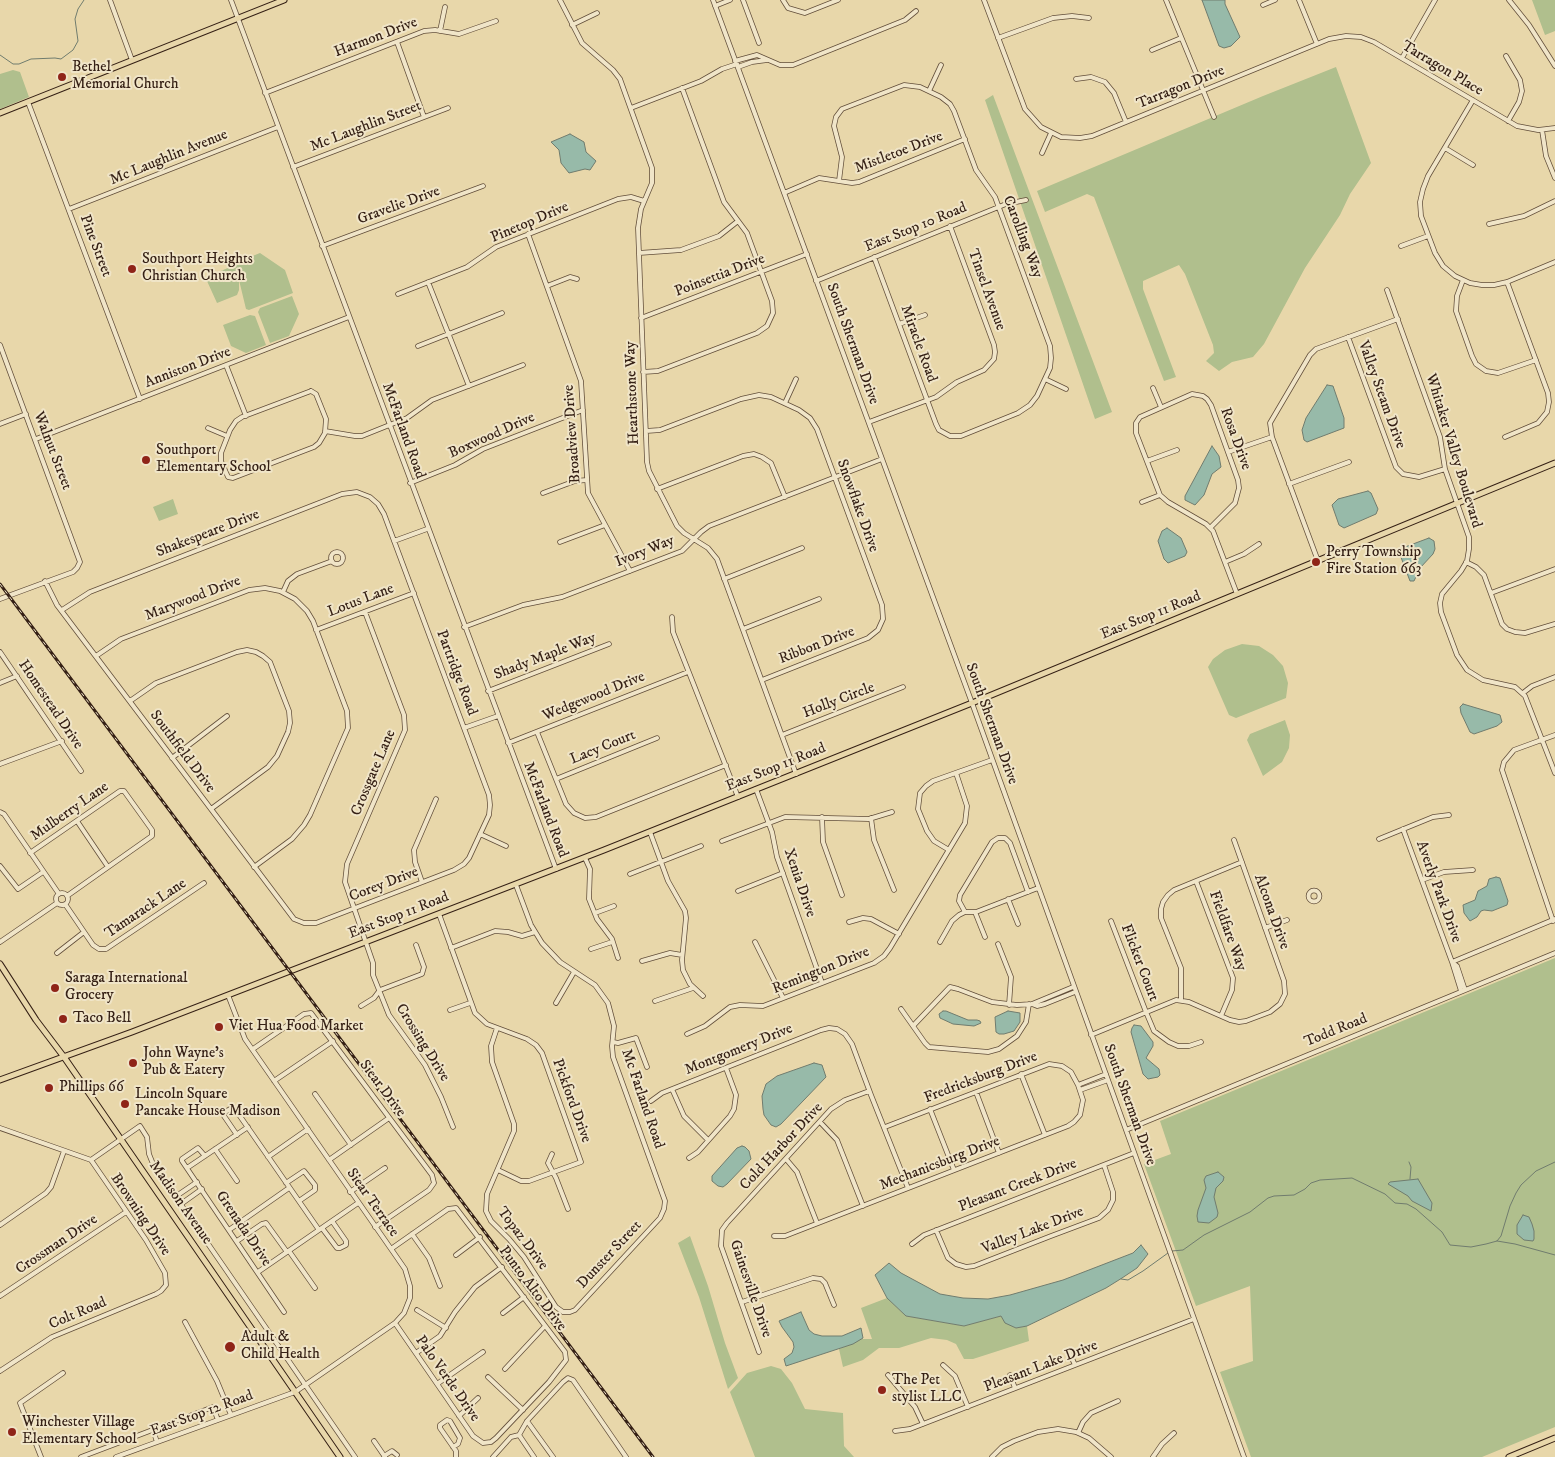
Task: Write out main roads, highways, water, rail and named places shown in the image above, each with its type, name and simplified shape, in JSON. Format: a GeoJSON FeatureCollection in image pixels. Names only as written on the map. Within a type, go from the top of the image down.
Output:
{"type":"FeatureCollection","features":[{"type":"Feature","properties":{"kind":"main road"},"geometry":{"type":"LineString","coordinates":[[0,113],[284,0]]}},
{"type":"Feature","properties":{"kind":"main road","name":"East Stop 11 Road"},"geometry":{"type":"LineString","coordinates":[[0,1080],[585,858],[972,704],[1555,463]]}},
{"type":"Feature","properties":{"kind":"main road","name":"Madison Avenue"},"geometry":{"type":"LineString","coordinates":[[0,964],[36,1020],[64,1057],[340,1457]]}},
{"type":"Feature","properties":{"kind":"main road"},"geometry":{"type":"LineString","coordinates":[[1510,1457],[1555,1438]]}},
{"type":"Feature","properties":{"kind":"waterway"},"geometry":{"type":"LineString","coordinates":[[0,55],[13,64],[19,64],[31,59],[61,59],[73,50],[78,41],[75,19],[78,9],[84,0]]}},
{"type":"Feature","properties":{"kind":"waterway"},"geometry":{"type":"LineString","coordinates":[[1409,1162],[1411,1167],[1410,1179]]}},
{"type":"Feature","properties":{"kind":"waterway"},"geometry":{"type":"LineString","coordinates":[[1172,1251],[1183,1250],[1204,1235],[1250,1212],[1268,1198],[1294,1195],[1311,1183],[1320,1180],[1352,1178],[1385,1194],[1395,1203],[1407,1204],[1416,1209],[1442,1232],[1450,1245],[1471,1247],[1486,1244],[1497,1241],[1501,1236],[1510,1206],[1521,1185],[1536,1171],[1555,1162]]}},
{"type":"Feature","properties":{"kind":"waterway"},"geometry":{"type":"LineString","coordinates":[[1497,1241],[1555,1255]]}},
{"type":"Feature","properties":{"kind":"waterway"},"geometry":{"type":"LineString","coordinates":[[1121,1279],[1128,1280],[1168,1253]]}},
{"type":"Feature","properties":{"kind":"railway"},"geometry":{"type":"LineString","coordinates":[[0,584],[653,1457]]}},
{"type":"Feature","properties":{"kind":"place","name":"Bethel Memorial Church"},"geometry":{"type":"Point","coordinates":[62,77]}},
{"type":"Feature","properties":{"kind":"place","name":"Southport Heights Christian Church"},"geometry":{"type":"Point","coordinates":[132,269]}},
{"type":"Feature","properties":{"kind":"place","name":"Southport Elementary School"},"geometry":{"type":"Point","coordinates":[146,460]}},
{"type":"Feature","properties":{"kind":"place","name":"Perry Township Fire Station 663"},"geometry":{"type":"Point","coordinates":[1316,562]}},
{"type":"Feature","properties":{"kind":"place","name":"Saraga International Grocery"},"geometry":{"type":"Point","coordinates":[55,988]}},
{"type":"Feature","properties":{"kind":"place","name":"Taco Bell"},"geometry":{"type":"Point","coordinates":[63,1019]}},
{"type":"Feature","properties":{"kind":"place","name":"Viet Hua Food Market"},"geometry":{"type":"Point","coordinates":[219,1027]}},
{"type":"Feature","properties":{"kind":"place","name":"John Wayne's Pub & Eatery"},"geometry":{"type":"Point","coordinates":[133,1063]}},
{"type":"Feature","properties":{"kind":"place","name":"Phillips 66"},"geometry":{"type":"Point","coordinates":[49,1088]}},
{"type":"Feature","properties":{"kind":"place","name":"Lincoln Square Pancake House Madison"},"geometry":{"type":"Point","coordinates":[125,1104]}},
{"type":"Feature","properties":{"kind":"place","name":"Adult & Child Health"},"geometry":{"type":"Point","coordinates":[230,1347]}},
{"type":"Feature","properties":{"kind":"place","name":"The Pet stylist LLC"},"geometry":{"type":"Point","coordinates":[882,1390]}},
{"type":"Feature","properties":{"kind":"place","name":"Winchester Village Elementary School"},"geometry":{"type":"Point","coordinates":[12,1432]}}]}
